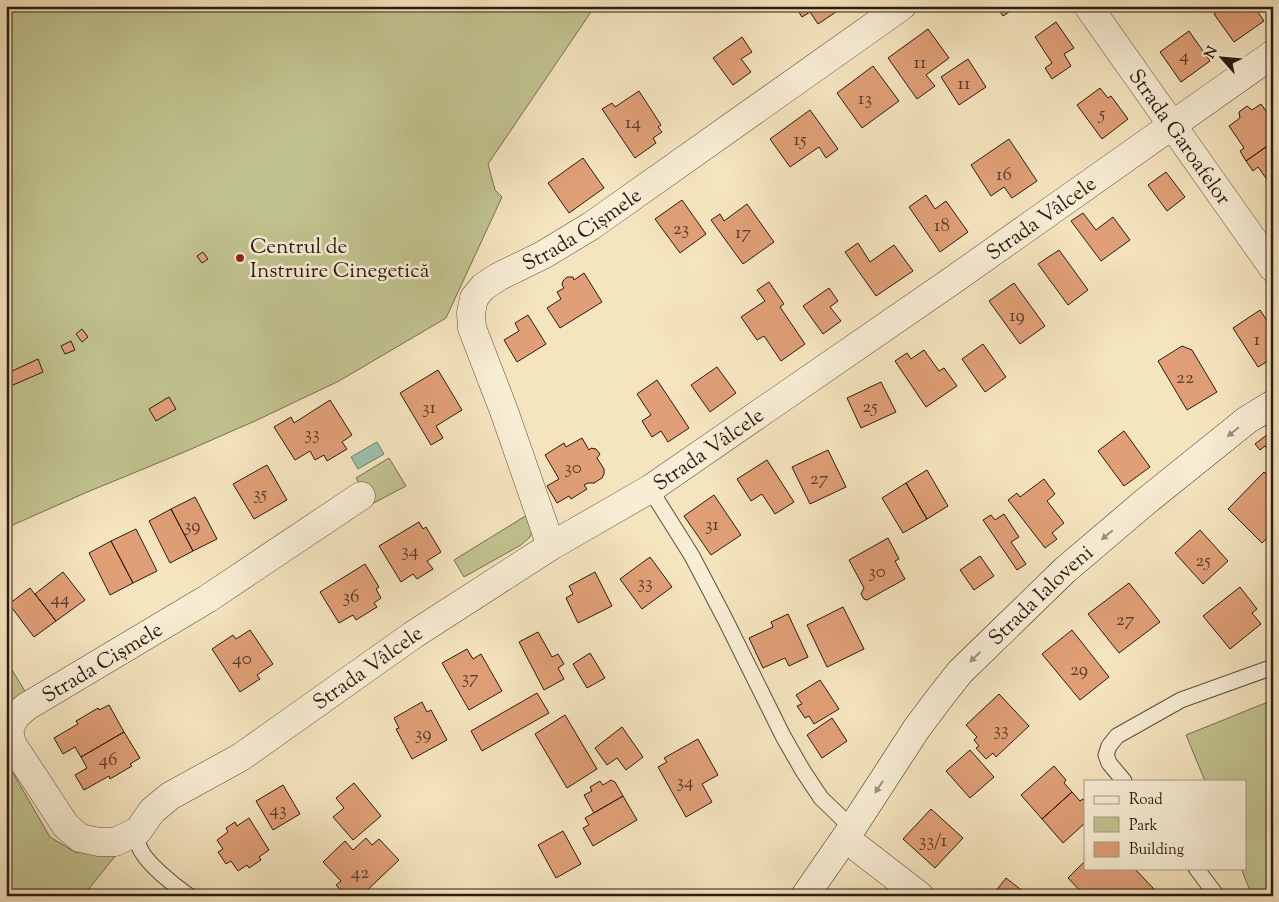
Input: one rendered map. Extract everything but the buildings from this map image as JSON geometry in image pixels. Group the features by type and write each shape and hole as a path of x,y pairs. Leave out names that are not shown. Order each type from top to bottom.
{"street":[{"name":"Strada Cișmele","path":"551,546 504,411 472,328 470,313 474,298 484,287 498,278 543,256 590,226 902,6"},
{"name":"Strada Garoafelor","path":"1088,6 1273,268"},
{"name":"Strada Vâlcele","path":"138,831 152,811 170,796 241,757 413,635 551,546 650,489 953,280 1171,124 1273,54"},
{"name":"Strada Ialoveni","path":"805,896 917,728 970,662 1065,570 1247,420 1273,404"},
{"name":"Strada Cișmele","path":"138,831 115,842 98,842 80,838 66,826 12,744 9,730 15,717 26,707 207,599 361,496"},
{"path":"848,833 920,896"}],"lane":[{"path":"650,489 692,556 783,736 803,771 848,833"},
{"path":"1123,780 1109,763 1106,756 1108,746 1117,736 1181,700 1273,667"},
{"path":"138,831 138,846 146,858 189,896"},
{"path":"1198,870 1217,896"}],"green space":[{"name":"Centrul de Instruire Cinegetică","path":"6,6 595,6 488,164 495,190 502,197 446,318 339,381 255,421 6,528"},
{"path":"389,458 406,486 372,504 356,478"},
{"path":"527,515 533,528 530,537 521,545 464,577 454,560"},
{"path":"6,660 26,693 6,707"},
{"path":"1273,700 1273,896 1252,896 1242,870 1246,870 1246,780 1205,780 1186,735"},
{"path":"6,761 50,837 75,852 116,855 83,896 6,896"}],"shaded area":[{"path":"377,442 384,454 358,469 351,457"}],"place":[{"name":"Centrul de Instruire Cinegetică","path":"240,258"}]}
